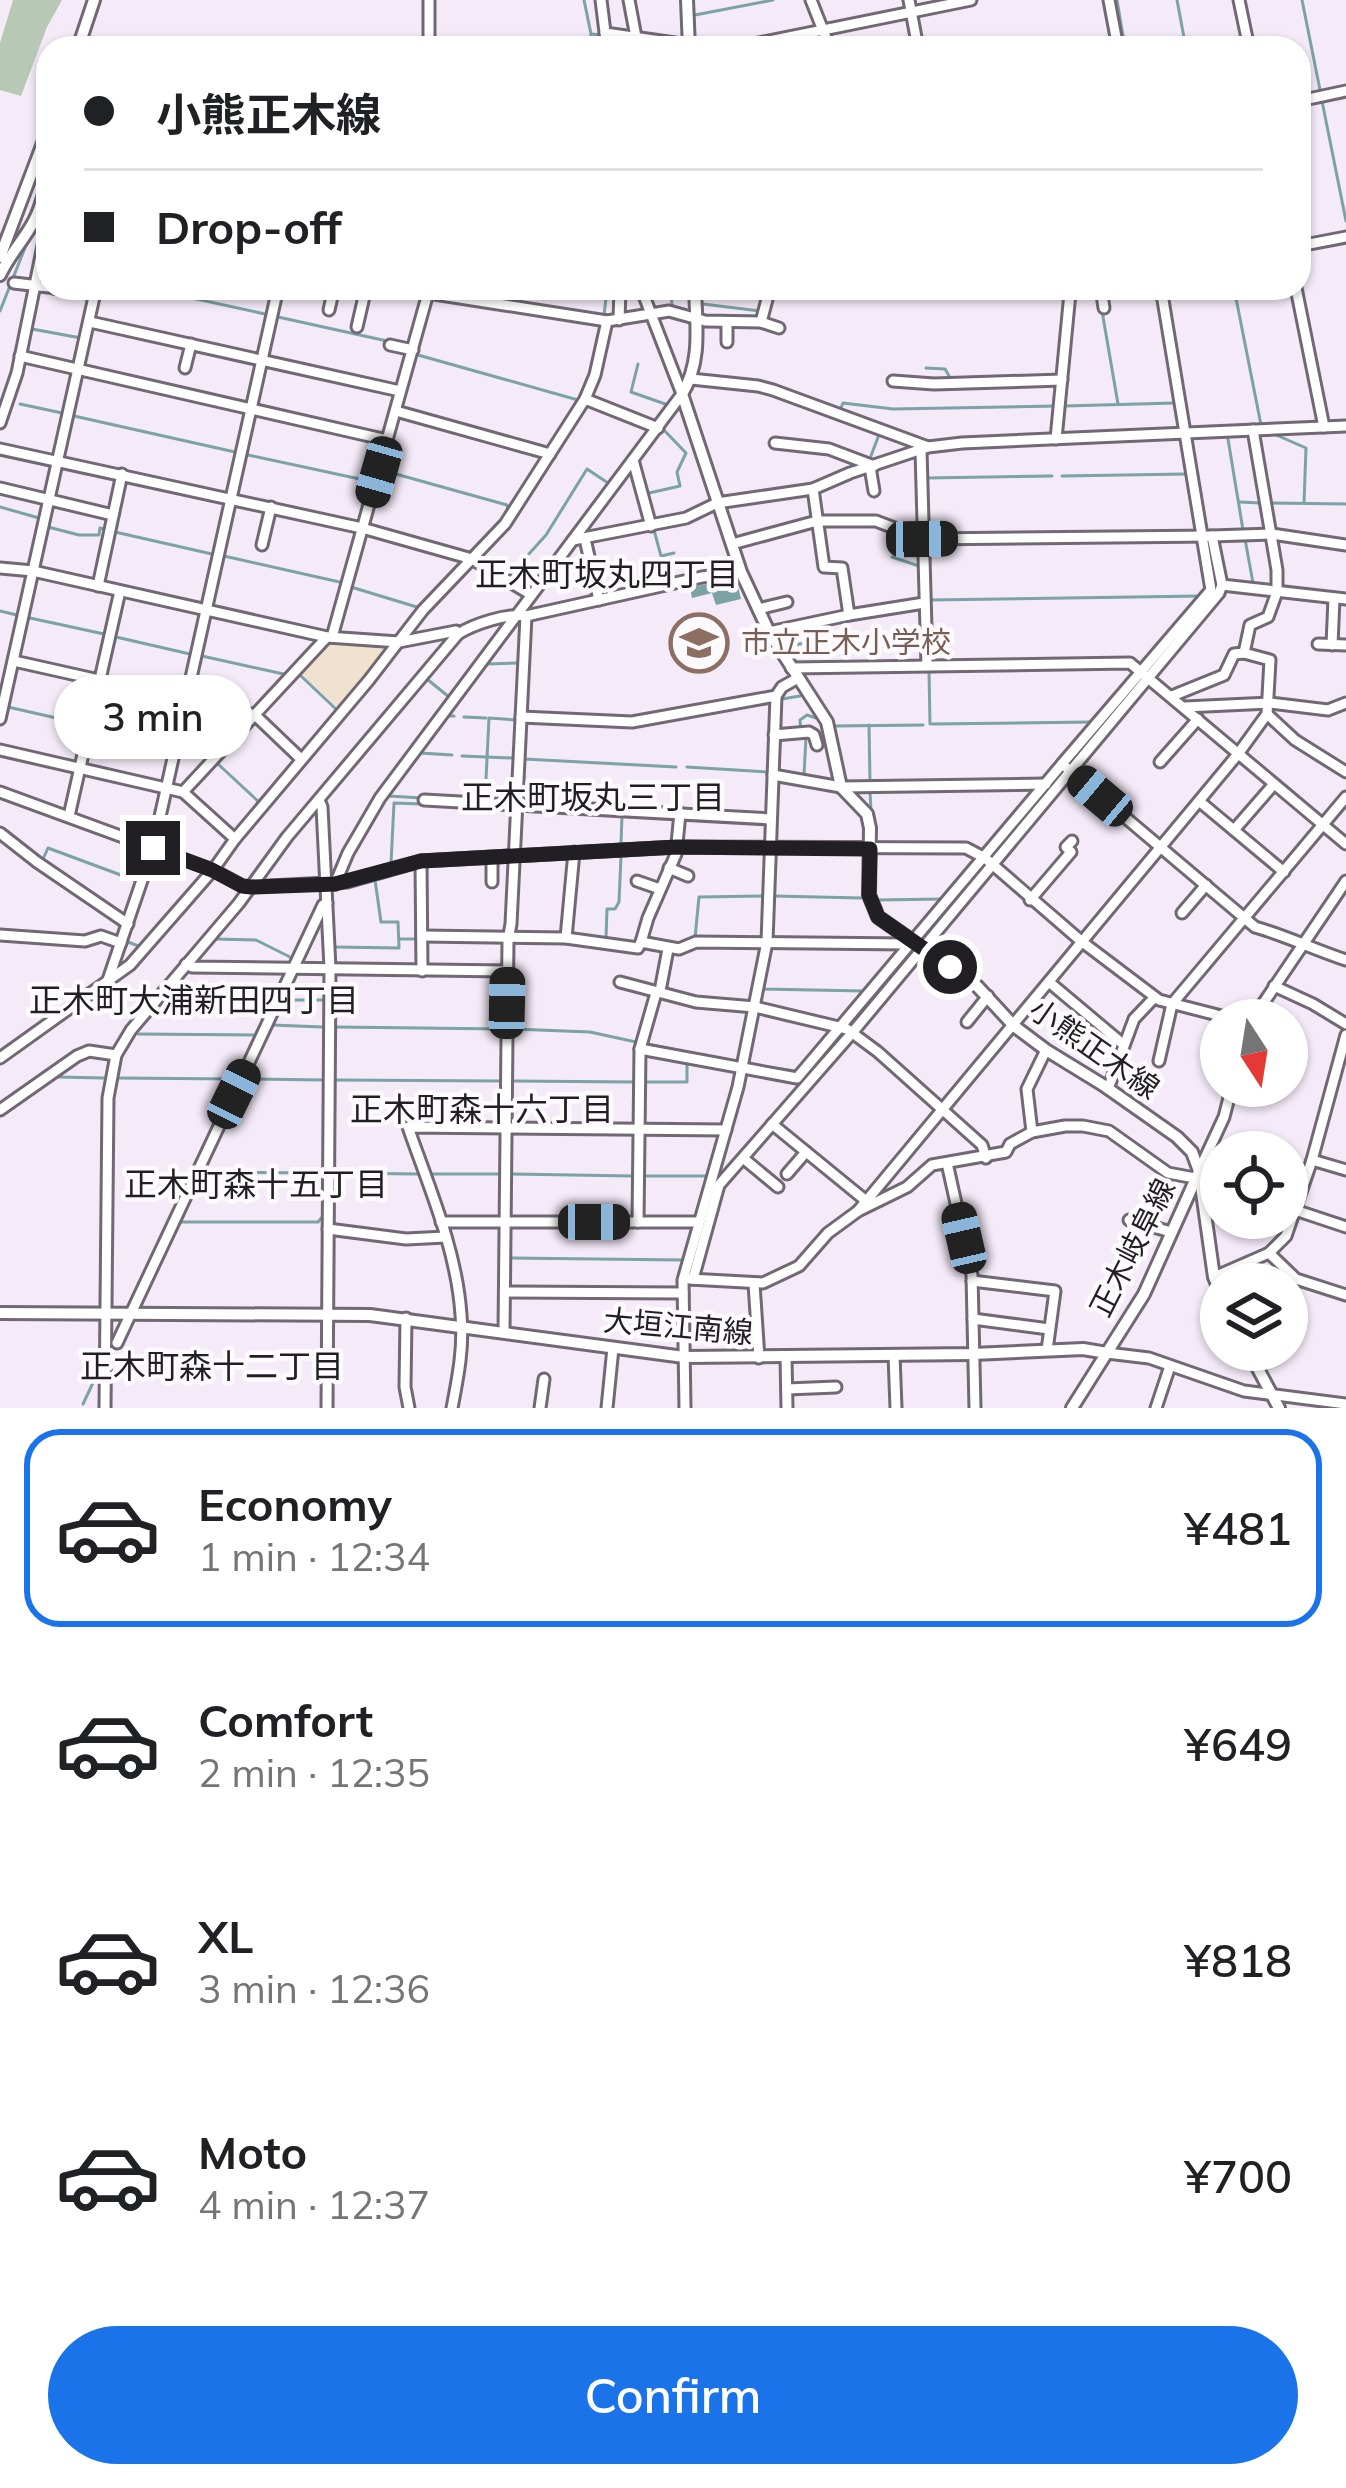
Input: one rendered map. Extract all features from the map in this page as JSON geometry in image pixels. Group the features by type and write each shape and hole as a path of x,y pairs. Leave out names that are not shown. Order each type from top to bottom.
{"main road":[{"path":"82,36 94,0"},
{"path":"687,0 689,36"},
{"path":"0,257 36,162"},
{"path":"0,274 8,256 36,226"},
{"path":"682,394 691,379 697,350 695,300"},
{"name":"小熊正木線","path":"682,394 741,572 769,632 827,722 841,787 866,814 872,908 988,996 1014,1026 1177,1137 1192,1152 1197,1175"},
{"path":"1197,1175 1212,1263"},
{"name":"正木岐阜線","path":"1072,1408 1144,1294 1197,1175"},
{"name":"大垣江南線","path":"0,1313 406,1318 684,1357 1106,1352"},
{"path":"1258,1371 1273,1404"}],"street":[{"path":"429,0 429,36"},
{"path":"602,0 605,36"},
{"path":"629,0 636,36"},
{"path":"811,0 825,36"},
{"path":"909,0 916,36"},
{"path":"793,36 971,0"},
{"path":"1109,0 1116,36"},
{"path":"1239,0 1246,36"},
{"path":"605,33 628,36"},
{"path":"1311,99 1346,92"},
{"path":"1311,244 1346,237"},
{"path":"0,423 4,400 17,373 36,278"},
{"path":"14,283 35,286"},
{"path":"0,718 94,300"},
{"path":"107,980 153,848 275,300"},
{"path":"329,310 331,300"},
{"path":"357,327 363,300"},
{"path":"184,792 330,637 425,300"},
{"path":"483,300 613,321 669,311 779,328"},
{"path":"0,1058 130,964 423,610 518,508 585,399 617,300"},
{"path":"330,884 380,798 520,616 530,594 579,539 682,394 646,300"},
{"path":"753,341 763,300"},
{"path":"1056,440 1068,300"},
{"path":"1101,300 1104,308"},
{"path":"1145,674 1222,586 1185,434 1162,300"},
{"path":"1297,300 1324,428"},
{"path":"90,322 400,391"},
{"path":"727,322 727,342"},
{"path":"185,368 191,344"},
{"path":"390,345 413,350"},
{"path":"20,356 387,440"},
{"path":"0,368 17,373"},
{"path":"691,379 773,390 925,448"},
{"path":"893,381 1062,380"},
{"path":"729,383 731,397"},
{"path":"585,399 658,428"},
{"path":"396,411 550,454"},
{"path":"579,539 686,518 717,503 813,489 925,448 1346,426"},
{"path":"1244,653 1250,625 1268,617 1277,592 1253,430"},
{"path":"775,443 829,449 872,466"},
{"path":"0,448 362,528 472,559 530,594"},
{"path":"925,448 922,539 927,665"},
{"path":"634,460 651,526"},
{"path":"872,466 874,491"},
{"path":"98,586 122,474"},
{"path":"0,488 113,514"},
{"path":"813,489 824,567 842,568 849,616"},
{"path":"262,545 271,507"},
{"path":"731,544 817,521 876,521 922,539 1272,534 1346,545"},
{"path":"685,1408 683,1293 719,1185 1210,590 1207,535"},
{"path":"579,539 598,600"},
{"path":"0,568 33,571 330,637 399,642 458,634"},
{"path":"105,1408 108,1098 116,1055 130,1030 458,634 520,616 741,572"},
{"path":"1222,586 1340,599 1332,645"},
{"path":"69,816 120,591"},
{"path":"758,609 787,602"},
{"path":"769,632 924,603"},
{"path":"504,1332 508,907 521,717 520,616"},
{"path":"1318,644 1346,645"},
{"path":"858,1211 1238,754 1269,708 1270,660 1234,654 1224,675 1172,696"},
{"path":"688,1279 698,1222 742,1070 767,942 776,696 794,673 927,665 1130,663 1346,844"},
{"path":"8,667 100,679 255,715 301,759"},
{"path":"521,717 632,722 776,696"},
{"path":"1184,707 1328,710 1346,703"},
{"path":"1269,708 1295,740 1346,772"},
{"path":"1160,763 1198,719"},
{"path":"775,735 809,732 817,745"},
{"path":"0,750 184,792 235,839"},
{"path":"988,861 1046,784 1066,768"},
{"path":"1066,768 1255,927 1346,959"},
{"path":"773,775 841,787 1046,784"},
{"path":"1234,830 1274,784"},
{"path":"0,792 251,887 330,884 421,861 677,847 966,848 1154,998 1200,1011"},
{"path":"1159,1061 1172,1004 1346,797"},
{"path":"319,800 330,884 328,1408"},
{"path":"424,800 771,819"},
{"path":"1199,800 1284,872"},
{"path":"422,936 566,938 638,948 677,847 680,813"},
{"path":"0,833 128,924"},
{"path":"1030,900 1071,852 1066,847 1072,841"},
{"path":"566,938 574,853"},
{"path":"492,858 492,883"},
{"path":"421,861 422,971"},
{"path":"669,868 688,876"},
{"path":"638,881 660,889"},
{"path":"1266,999 1346,881"},
{"path":"1182,913 1206,886"},
{"path":"117,1343 327,903"},
{"path":"646,926 664,928"},
{"path":"0,935 85,941 101,937 121,943"},
{"path":"641,942 679,950 696,942 917,944"},
{"path":"638,1222 640,1049 668,949"},
{"path":"186,964 508,971"},
{"path":"620,982 696,1002 755,1007 846,1030 878,1052 982,1145 986,1158"},
{"path":"1049,982 1124,1045"},
{"path":"1274,986 1346,1024"},
{"path":"967,1022 988,996"},
{"path":"1108,1089 1134,1019 1154,998"},
{"path":"640,1049 797,1078 846,1030"},
{"path":"1308,1172 1346,1035"},
{"path":"1032,1132 1027,1090 1046,1050"},
{"path":"0,1110 76,1056 89,1051 116,1055"},
{"path":"1332,1085 1346,1089"},
{"path":"688,1279 763,1283 800,1266 828,1233 858,1211 907,1187 932,1166 1006,1152 1010,1144 1032,1132 1065,1126 1108,1131 1168,1173 1197,1175 1227,1107"},
{"path":"772,1124 866,1200"},
{"path":"452,1408 462,1358 462,1317 446,1237 408,1126 726,1130"},
{"path":"787,1174 806,1152"},
{"path":"743,1158 778,1187"},
{"path":"1312,1160 1346,1170"},
{"path":"947,1162 972,1281 975,1408"},
{"path":"1308,1214 1346,1227"},
{"path":"1129,1220 1171,1232"},
{"path":"441,1222 698,1222"},
{"path":"328,1229 406,1240 446,1237"},
{"path":"1246,1263 1269,1253 1283,1239"},
{"path":"1269,1253 1296,1279 1346,1294"},
{"path":"972,1281 1055,1291 1048,1350"},
{"path":"754,1284 759,1358"},
{"path":"505,1292 683,1293"},
{"path":"406,1318 409,1408"},
{"path":"973,1319 1049,1329"},
{"path":"608,1408 613,1348"},
{"name":"大垣江南線","path":"1106,1352 1149,1358 1273,1404 1346,1404"},
{"path":"894,1355 896,1408"},
{"path":"786,1357 787,1408"},
{"path":"1156,1408 1170,1366"},
{"path":"540,1408 544,1378"},
{"path":"787,1389 836,1388"}],"shaded area":[{"path":"13,0 62,0 44,36 36,36 36,56 21,96 0,90 0,43"},
{"path":"736,579 741,599 716,605 712,593 692,598 690,587"},
{"path":"329,641 388,647 338,708 300,673"}],"waterway":[{"path":"584,0 591,34"},
{"path":"695,15 773,0"},
{"path":"1117,0 1123,36"},
{"path":"1177,0 1184,36"},
{"path":"1302,0 1309,36"},
{"path":"591,36 600,35"},
{"path":"1311,45 1320,90"},
{"path":"1322,101 1346,221"},
{"path":"0,311 28,240"},
{"path":"201,300 265,314"},
{"path":"604,316 606,300"},
{"path":"672,300 672,306"},
{"path":"1236,300 1261,425"},
{"path":"703,304 760,311"},
{"path":"1168,305 1189,427"},
{"path":"1102,311 1118,404"},
{"path":"278,317 387,341"},
{"path":"32,329 81,338"},
{"path":"418,355 578,400"},
{"path":"638,364 631,392 668,405"},
{"path":"926,368 945,369 952,381"},
{"path":"840,410 843,403 893,409 1057,406"},
{"path":"1064,406 1175,403"},
{"path":"20,404 62,413"},
{"path":"74,416 235,452"},
{"path":"649,493 680,486 677,472 686,453 662,428"},
{"path":"1290,433 1346,431"},
{"path":"869,461 880,432"},
{"path":"1260,435 1274,434 1306,448 1304,503"},
{"path":"1191,438 1248,435"},
{"path":"1191,438 1207,531"},
{"path":"1228,439 1243,530"},
{"path":"926,450 926,470"},
{"path":"248,455 369,481"},
{"path":"510,575 546,535 587,469 608,483"},
{"path":"385,471 508,509"},
{"path":"1062,476 1186,474"},
{"path":"926,478 1052,476"},
{"path":"1240,502 1260,503"},
{"path":"1272,503 1346,504"},
{"path":"0,507 39,518"},
{"path":"48,527 79,535 99,535 100,528 105,529"},
{"path":"654,530 661,556 674,553"},
{"path":"115,532 212,554"},
{"path":"1208,539 1215,588"},
{"path":"1245,539 1253,583"},
{"path":"224,556 344,583"},
{"path":"892,557 919,566"},
{"path":"351,587 420,608"},
{"path":"929,600 1201,596"},
{"path":"0,611 17,615"},
{"path":"30,618 104,634"},
{"path":"785,647 829,638 830,623"},
{"path":"116,637 190,654"},
{"path":"202,656 288,675"},
{"path":"487,664 518,663"},
{"path":"929,672 930,724"},
{"path":"301,676 338,711"},
{"path":"427,679 449,697"},
{"path":"782,699 800,696"},
{"path":"8,707 87,725"},
{"path":"801,732 800,720 807,715 819,719"},
{"path":"447,716 454,716"},
{"path":"464,717 486,718"},
{"path":"485,799 489,718 515,720"},
{"path":"1070,764 1108,719"},
{"path":"932,724 1091,722"},
{"path":"869,725 870,782"},
{"path":"833,726 923,725"},
{"path":"94,726 171,743"},
{"path":"804,775 806,737"},
{"path":"183,746 216,754"},
{"path":"420,753 452,755"},
{"path":"0,755 33,762"},
{"path":"462,756 512,758"},
{"path":"524,759 676,767"},
{"path":"218,764 260,803"},
{"path":"687,767 768,772"},
{"path":"991,858 1063,772"},
{"path":"870,791 871,812"},
{"path":"388,796 422,798"},
{"path":"391,863 394,803 421,804"},
{"path":"621,843 622,815"},
{"path":"211,863 227,838"},
{"path":"43,859 48,848 137,881 147,852"},
{"path":"606,938 607,909 615,909 619,902 621,856"},
{"path":"922,940 986,863"},
{"path":"183,898 204,873"},
{"path":"334,947 399,948 398,922 381,922 375,880 390,876"},
{"path":"125,915 136,883"},
{"path":"695,938 699,897 763,896"},
{"path":"774,896 861,898"},
{"path":"876,900 944,899"},
{"path":"215,939 256,940 292,958 290,963"},
{"path":"400,939 418,939"},
{"path":"128,942 141,947"},
{"path":"772,947 762,989 864,991"},
{"path":"850,1024 913,950"},
{"path":"165,999 272,1000"},
{"path":"285,1000 325,1000 325,1028"},
{"path":"272,1025 322,1027"},
{"path":"336,1027 502,1029"},
{"path":"513,1029 590,1032 636,1042"},
{"path":"138,1034 258,1035"},
{"path":"809,1072 842,1034"},
{"path":"324,1120 325,1039"},
{"path":"647,1044 716,1058"},
{"path":"725,1060 737,1062"},
{"path":"748,1060 747,1064 795,1071"},
{"path":"645,1082 687,1082 687,1062 735,1072"},
{"path":"740,1154 810,1072"},
{"path":"58,1077 104,1078"},
{"path":"116,1078 235,1079"},
{"path":"248,1079 324,1080"},
{"path":"336,1080 500,1081"},
{"path":"512,1081 634,1082"},
{"path":"181,1222 318,1222 323,1216 324,1132"},
{"path":"204,1172 322,1173"},
{"path":"335,1173 418,1174"},
{"path":"431,1174 500,1174"},
{"path":"512,1174 632,1176"},
{"path":"644,1176 708,1176 701,1200"},
{"path":"510,1258 682,1260"},
{"path":"83,1404 99,1370"}],"place":[{"name":"市立正木小学校","path":"699,643"}],"district":[{"name":"正木町坂丸四丁目","path":"607,574"},
{"name":"正木町坂丸三丁目","path":"593,797"},
{"name":"正木町大浦新田四丁目","path":"194,1000"},
{"name":"正木町森十六丁目","path":"482,1109"},
{"name":"正木町森十五丁目","path":"256,1184"},
{"name":"正木町森十二丁目","path":"212,1366"}],"route":[{"path":"153,848 251,887 335,884 421,861 677,847 870,849 869,895 878,917 950,967"}]}
